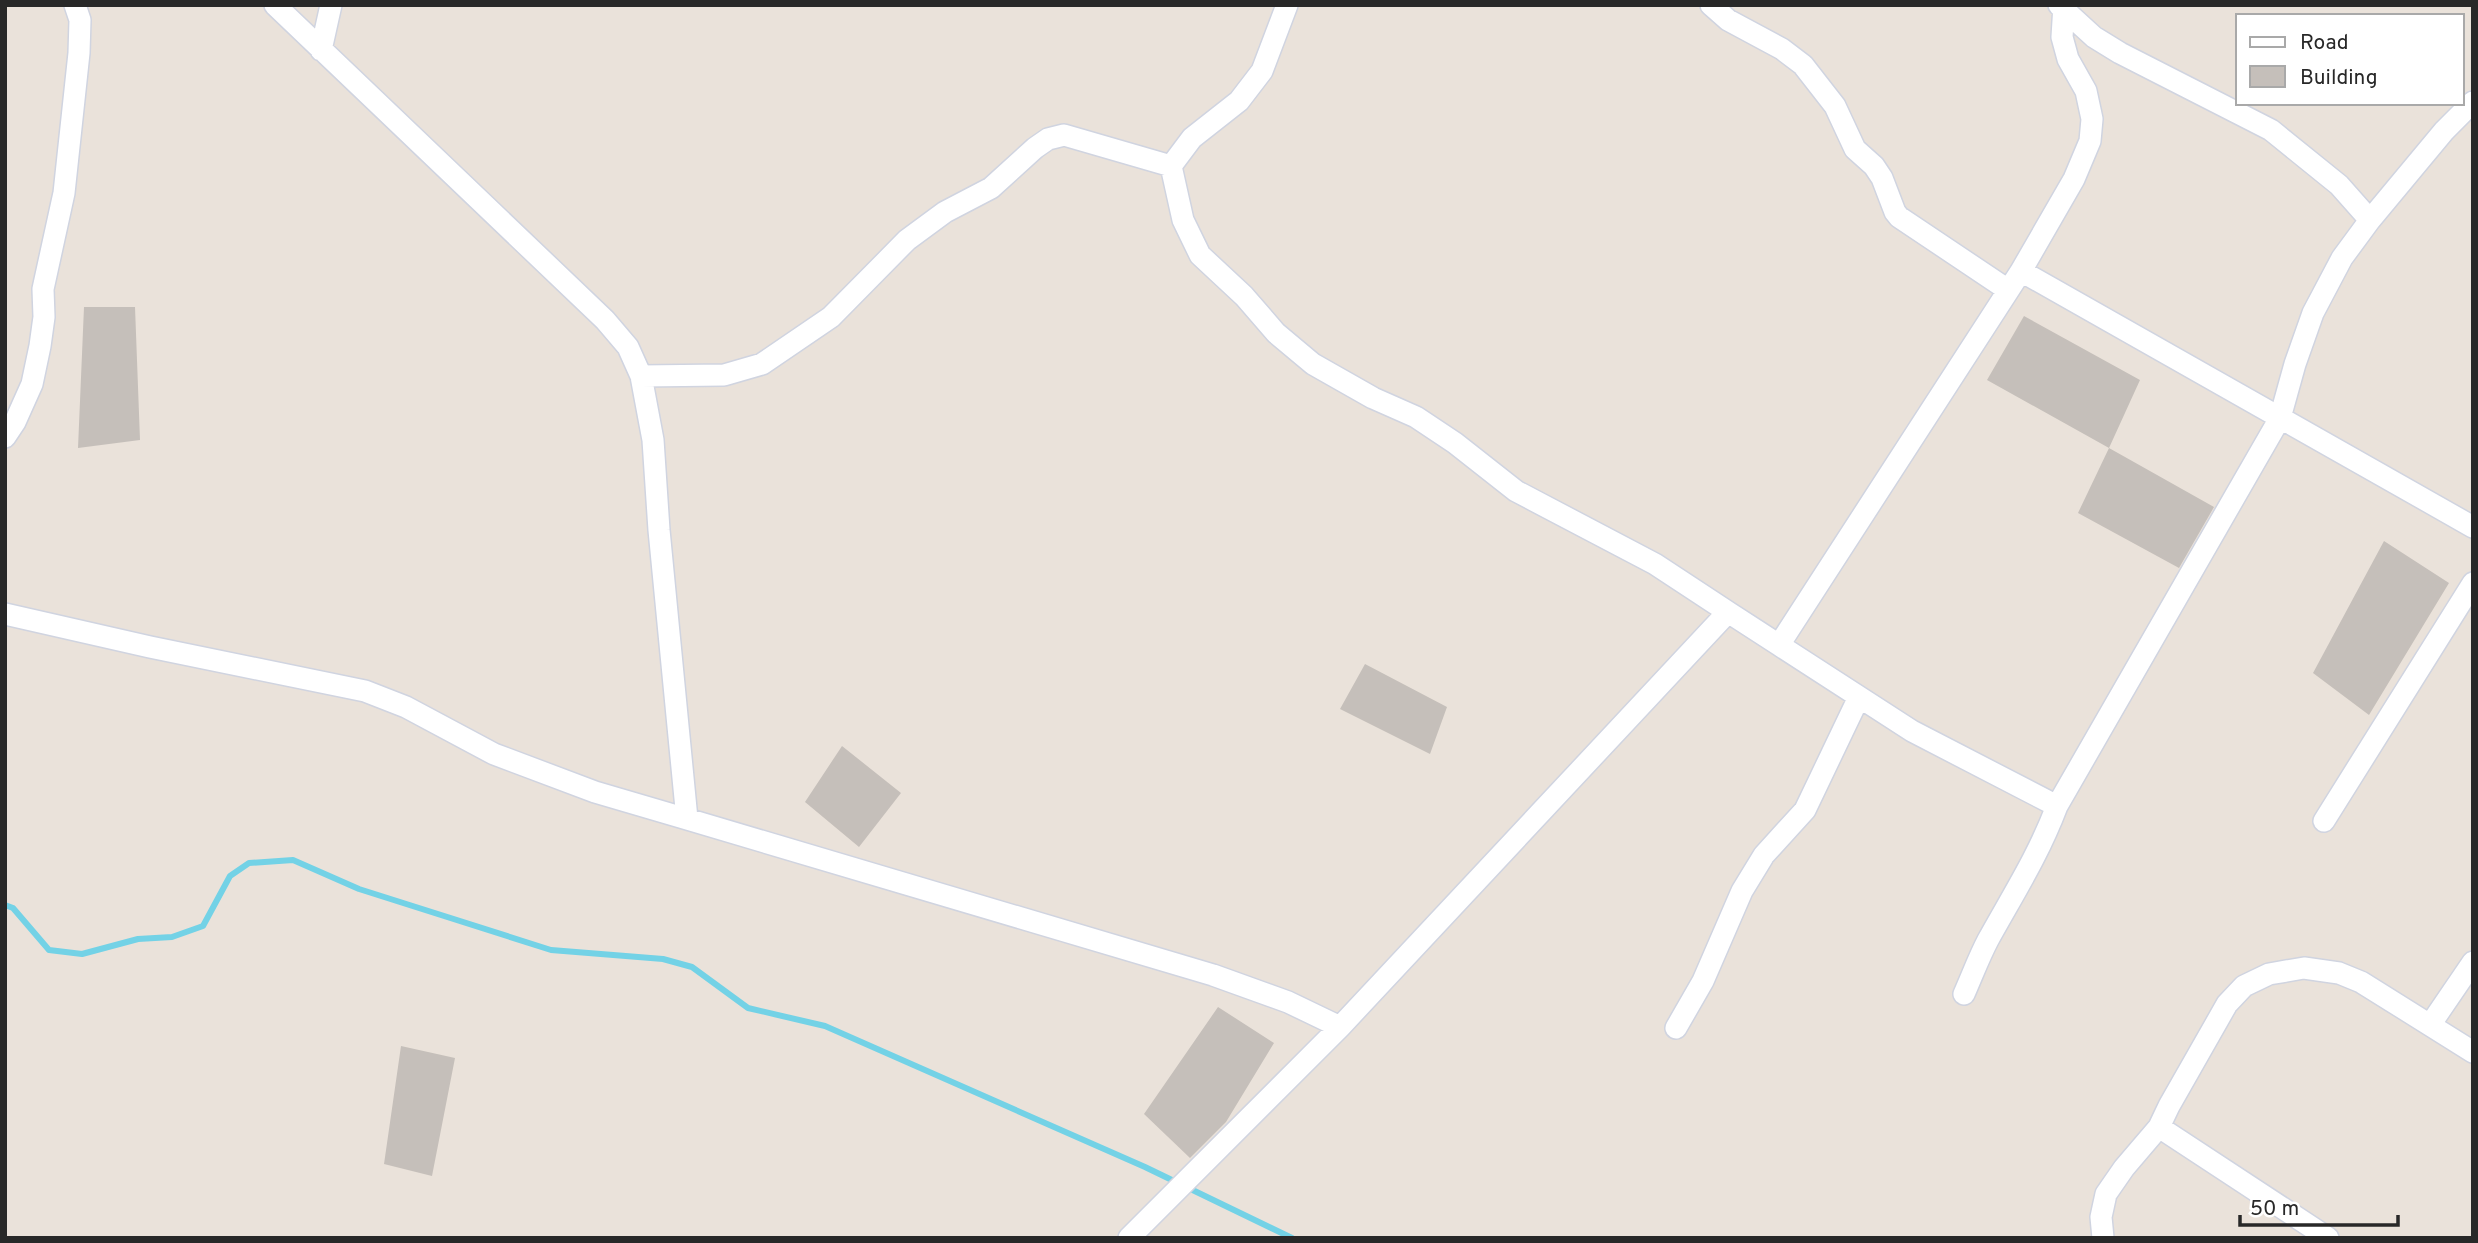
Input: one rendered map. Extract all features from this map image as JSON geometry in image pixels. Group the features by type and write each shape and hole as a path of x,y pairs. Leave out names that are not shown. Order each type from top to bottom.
{"street":[{"path":"5,437 15,422 32,384 40,346 44,317 43,289 64,193 78,65 80,20 75,5"},
{"path":"275,5 605,320 628,347 641,376 653,440 687,819"},
{"path":"321,50 331,5"},
{"path":"1287,5 1262,71 1239,100 1192,138 1171,166 1183,220 1200,255 1244,296 1276,333 1313,364 1373,398 1416,417 1455,443 1516,491 1655,564 1912,731 2057,806"},
{"path":"1711,5 1728,20 1782,49 1803,65 1835,106 1855,149 1874,166 1882,178 1899,217 2008,290"},
{"path":"1779,645 2021,271 2074,179 2090,141 2092,119 2086,92 2068,59 2062,37 2062,6"},
{"path":"2062,6 2094,37 2272,130 2339,185 2370,220"},
{"path":"1964,994 1987,941 2025,878 2057,806 2280,418 2313,313 2342,258 2444,131 2473,102"},
{"path":"641,376 724,375 762,364 831,317 907,240 945,212 991,188 1048,139 1064,135 1171,166"},
{"path":"2021,271 2473,527"},
{"path":"2324,821 2473,583"},
{"path":"1129,1238 1340,1027 1728,612"},
{"path":"5,614 150,648 365,691 406,707 494,754 595,792 1213,975 1288,1002 1340,1027"},
{"path":"1676,1028 1703,981 1742,891 1764,855 1805,810 1859,697"},
{"path":"2430,1025 2473,962"},
{"path":"2103,1238 2101,1217 2106,1194 2124,1168 2160,1127 2169,1106 2227,1004 2244,986 2269,974 2304,968 2339,973 2361,982 2473,1052"},
{"path":"2160,1127 2328,1238"}],"building":[{"path":"84,307 135,307 140,440 78,448"},
{"path":"2024,316 2140,380 2109,448 1987,380"},
{"path":"2109,448 2214,507 2179,568 2078,513"},
{"path":"2384,541 2449,583 2369,715 2313,673"},
{"path":"1365,664 1447,707 1430,754 1340,709"},
{"path":"842,746 901,793 859,847 805,802"},
{"path":"1218,1007 1274,1043 1226,1122 1190,1158 1144,1114"},
{"path":"401,1046 455,1058 432,1176 384,1164"}],"waterway":[{"path":"5,905 13,908 49,950 82,954 138,939 172,937 203,926 230,876 249,863 293,860 359,889 551,950 663,959 692,967 748,1008 825,1026 1145,1167 1292,1238"}]}
